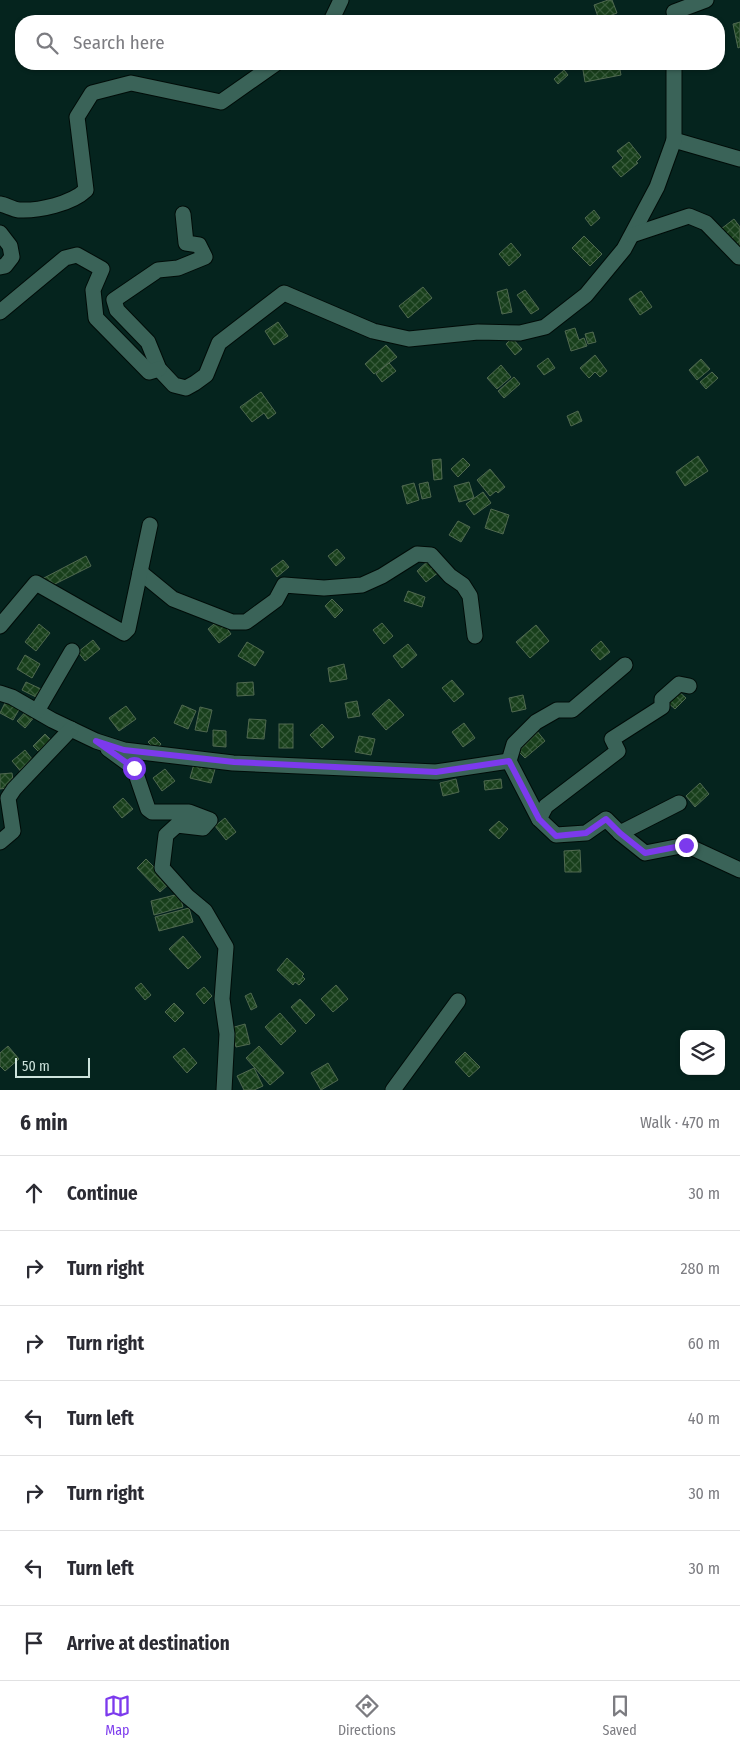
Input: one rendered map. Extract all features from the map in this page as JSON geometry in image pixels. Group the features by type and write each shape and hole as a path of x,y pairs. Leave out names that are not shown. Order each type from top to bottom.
{"street":[{"path":"333,15 341,0"},
{"path":"672,11 706,0"},
{"path":"0,204 16,210 42,209 80,196 86,190 77,117 92,93 131,83 220,102 266,70"},
{"path":"183,214 186,243 198,244 205,257 178,268 158,270 114,300 117,310 148,342 159,369 174,385 186,388 206,375 219,343 284,294 373,332 409,339 478,332 520,333 545,327 586,294 624,249 657,187 674,140 674,70"},
{"path":"674,140 740,159"},
{"path":"632,235 689,216 706,223 739,258"},
{"path":"0,234 10,246 12,257 5,266 0,267"},
{"path":"0,312 65,258 78,255 102,269 93,290 96,318 149,372 159,369"},
{"path":"0,626 36,583 124,633 128,629 150,525"},
{"path":"140,572 173,599 232,622 246,622 276,600 284,585 324,588 362,585 382,576 417,554 431,555 450,576 463,585 470,596 475,636"},
{"path":"37,711 72,652"},
{"path":"625,665 572,710 557,710 536,722 514,744 509,761 539,819 556,836 586,833 606,819 645,853 686,845 740,870"},
{"path":"539,819 546,806 618,751 612,739 662,708 662,700 679,684 689,686"},
{"path":"0,693 12,697 96,741 124,750 243,763 436,772 509,761"},
{"path":"0,842 13,832 8,798 14,789 71,729"},
{"path":"96,741 134,768 148,809 152,812 189,812 210,820 203,828 177,825 166,835 162,868 186,896 205,911 226,947 222,999 227,1034 224,1090"},
{"path":"620,833 679,803"},
{"path":"393,1090 458,1001"}],"building":[{"path":"612,0 617,13 597,15 594,5"},
{"path":"740,22 740,47 738,48 733,24"},
{"path":"564,70 568,75 558,84 554,79"},
{"path":"583,70 620,70 621,75 585,82"},
{"path":"629,142 641,157 636,162 638,163 621,177 612,167 623,158 617,151"},
{"path":"594,210 600,218 591,226 585,218"},
{"path":"734,219 740,227 740,248 721,229"},
{"path":"584,236 602,254 590,266 572,248"},
{"path":"511,243 521,255 509,266 499,254"},
{"path":"423,287 432,298 408,318 399,306"},
{"path":"507,289 512,312 502,314 497,292"},
{"path":"525,290 539,309 531,314 517,295"},
{"path":"641,291 652,307 640,315 629,299"},
{"path":"278,322 288,336 274,345 265,331"},
{"path":"575,328 579,340 584,338 587,346 571,351 565,331"},
{"path":"593,332 596,342 588,344 585,334"},
{"path":"512,338 522,349 515,355 506,344"},
{"path":"386,345 397,357 374,374 365,364"},
{"path":"595,355 607,371 600,377 595,372 589,378 580,368"},
{"path":"548,358 555,368 544,375 537,366"},
{"path":"701,359 710,369 697,380 689,370"},
{"path":"389,363 396,371 382,382 376,374"},
{"path":"501,365 511,377 497,389 487,378"},
{"path":"712,372 718,378 706,389 700,382"},
{"path":"514,377 520,384 504,398 498,391"},
{"path":"261,392 276,413 268,419 264,413 252,422 240,407"},
{"path":"578,411 582,421 571,426 567,416"},
{"path":"698,456 708,471 685,486 676,472"},
{"path":"463,458 470,465 458,477 451,469"},
{"path":"441,459 442,479 434,480 432,460"},
{"path":"490,469 505,487 498,493 496,491 490,496 477,480"},
{"path":"428,482 431,497 422,499 419,484"},
{"path":"469,482 474,498 459,502 454,486"},
{"path":"414,483 419,500 407,504 402,486"},
{"path":"483,492 491,503 474,515 466,504"},
{"path":"491,509 509,515 503,534 485,528"},
{"path":"458,521 470,527 461,542 449,535"},
{"path":"337,549 345,558 336,566 328,556"},
{"path":"86,556 91,566 47,588 42,579"},
{"path":"283,560 289,567 277,577 271,569"},
{"path":"429,560 439,572 426,582 417,571"},
{"path":"408,591 425,597 422,607 404,601"},
{"path":"332,599 343,610 335,618 325,606"},
{"path":"220,619 231,634 219,643 208,629"},
{"path":"382,623 393,636 384,644 373,630"},
{"path":"39,624 50,633 36,651 25,642"},
{"path":"536,625 549,641 530,658 516,642"},
{"path":"93,640 100,649 85,661 78,652"},
{"path":"601,641 610,652 600,660 591,650"},
{"path":"247,642 264,652 255,666 238,656"},
{"path":"408,644 417,655 402,668 393,656"},
{"path":"25,655 40,664 32,678 17,669"},
{"path":"344,664 347,679 330,682 328,668"},
{"path":"452,680 464,694 454,702 442,688"},
{"path":"26,682 41,689 36,697 22,690"},
{"path":"253,682 254,695 237,696 237,683"},
{"path":"678,691 686,698 675,709 667,702"},
{"path":"523,695 526,709 512,712 509,698"},
{"path":"7,699 21,706 13,720 0,713"},
{"path":"389,699 404,715 386,730 372,714"},
{"path":"357,701 360,716 348,718 345,703"},
{"path":"182,705 196,711 188,729 174,723"},
{"path":"126,706 136,719 119,731 109,718"},
{"path":"200,707 212,710 207,732 195,730"},
{"path":"29,708 36,715 25,728 17,721"},
{"path":"249,719 266,720 264,739 247,738"},
{"path":"464,723 475,738 463,747 452,732"},
{"path":"279,724 293,724 293,748 279,748"},
{"path":"322,724 334,737 322,748 310,735"},
{"path":"213,730 226,731 226,747 213,746"},
{"path":"536,730 545,741 525,758 515,748"},
{"path":"45,734 52,741 40,753 33,746"},
{"path":"359,736 375,739 371,755 355,752"},
{"path":"154,737 161,744 156,750 148,742"},
{"path":"25,750 36,764 23,774 12,761"},
{"path":"194,764 215,769 211,783 190,778"},
{"path":"165,769 175,781 162,791 153,778"},
{"path":"12,773 14,787 0,789 0,774"},
{"path":"456,779 459,792 443,796 440,783"},
{"path":"501,779 502,788 485,790 484,781"},
{"path":"700,783 709,794 695,807 686,796"},
{"path":"123,798 133,809 122,818 113,807"},
{"path":"225,818 236,832 226,840 215,826"},
{"path":"499,821 508,829 499,839 489,830"},
{"path":"580,850 581,872 565,872 564,851"},
{"path":"146,859 170,883 160,892 137,868"},
{"path":"179,894 183,907 154,915 151,901"},
{"path":"189,908 193,922 159,931 155,917"},
{"path":"183,936 201,957 188,969 169,949"},
{"path":"287,958 304,974 302,976 305,979 299,985 295,982 293,985 277,970"},
{"path":"141,983 151,995 145,1000 135,988"},
{"path":"336,985 348,999 333,1012 321,999"},
{"path":"204,987 212,996 204,1004 196,994"},
{"path":"251,993 257,1007 251,1010 245,996"},
{"path":"300,999 315,1015 306,1024 291,1007"},
{"path":"174,1003 184,1013 175,1022 165,1012"},
{"path":"280,1013 296,1031 281,1045 265,1027"},
{"path":"245,1024 250,1044 236,1047 231,1028"},
{"path":"8,1046 19,1059 5,1071 0,1066 0,1053"},
{"path":"259,1046 284,1073 270,1085 246,1058"},
{"path":"184,1048 197,1063 187,1073 173,1057"},
{"path":"465,1052 480,1067 469,1077 455,1062"},
{"path":"328,1063 338,1080 321,1090 311,1073"},
{"path":"254,1068 263,1086 254,1090 244,1090 237,1076"}],"route":[{"path":"134,768 96,741 124,750 234,762 436,772 509,761 539,819 556,836 586,833 606,819 645,853 686,845"}]}
